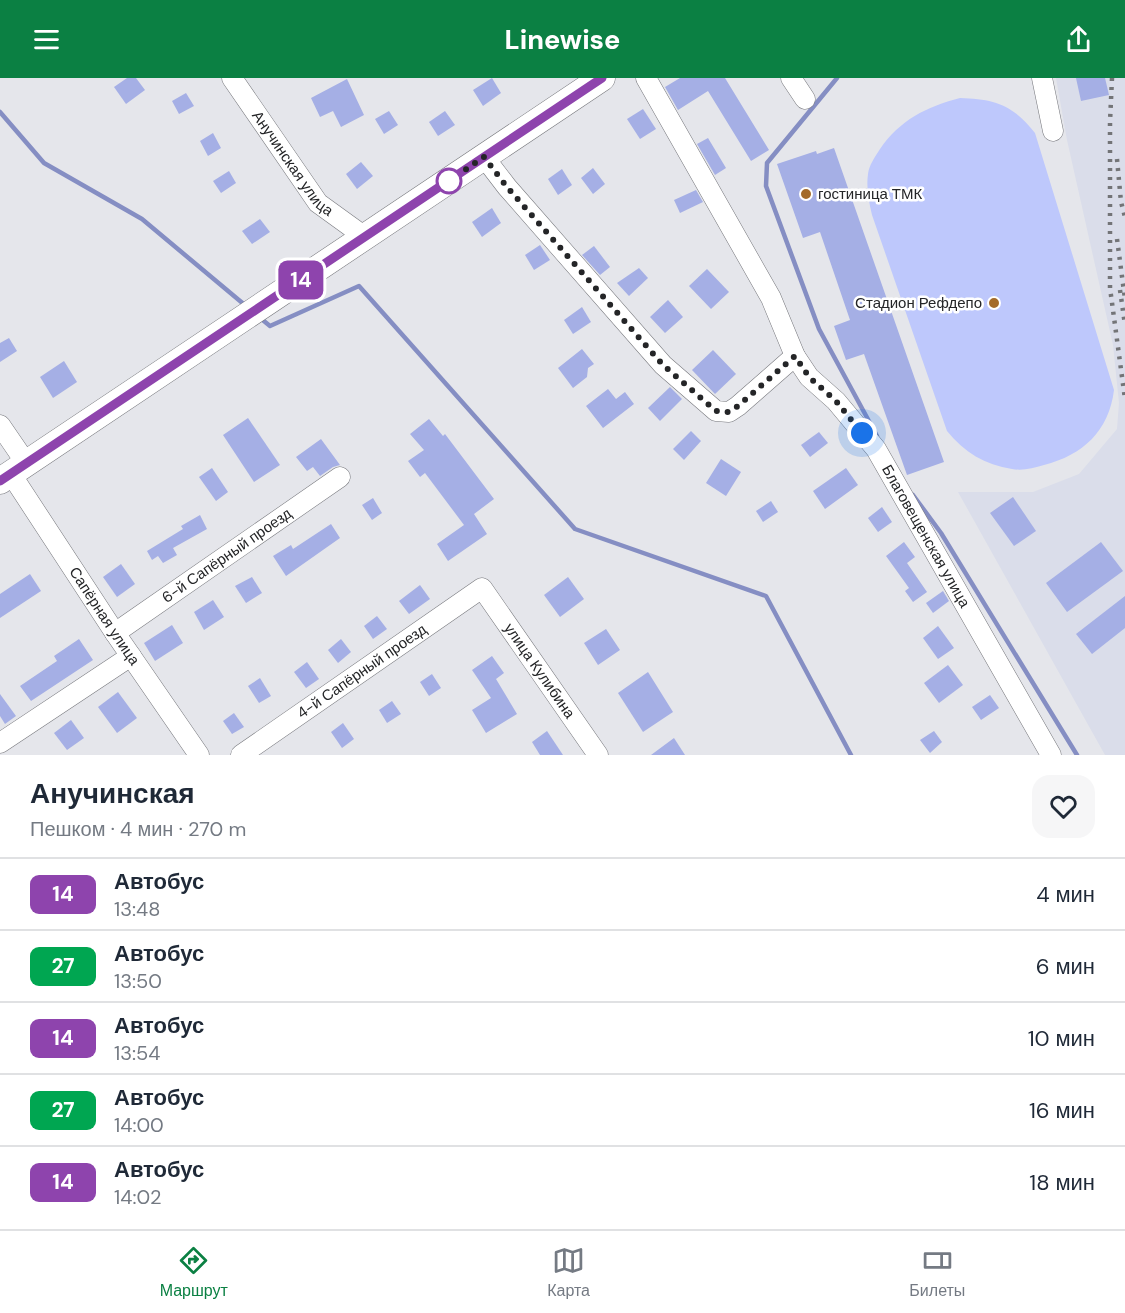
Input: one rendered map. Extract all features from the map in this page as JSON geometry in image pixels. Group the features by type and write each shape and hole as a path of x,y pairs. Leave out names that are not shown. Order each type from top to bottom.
{"main road":[{"path":"12,473 602,78"}],"street":[{"name":"Анучинская улица","path":"232,78 318,203 365,237"},
{"name":"Благовещенская улица","path":"646,78 771,298 795,356 809,377 836,401 876,449 1051,755"},
{"path":"791,78 805,99"},
{"path":"1042,78 1053,131"},
{"path":"484,157 507,187 663,365 716,411 729,412 738,406 795,356"},
{"name":"Сапёрная улица","path":"0,424 12,473 131,656 199,755"},
{"name":"6-й Сапёрный проезд","path":"116,633 340,477"},
{"name":"4-й Сапёрный проезд","path":"241,755 482,588"},
{"name":"улица Кулибина","path":"482,588 597,755"},
{"path":"0,743 131,656"}],"shaded area":[{"path":"1056,78 1125,78 1125,755 1105,755 958,492 1033,492 1079,474 1117,429 1119,403 1113,345 1067,140"},
{"name":"Стадион Рефдепо","path":"960,98 983,100 1002,105 1019,116 1035,133 1114,390 1106,418 1092,439 1071,455 1028,469 1012,469 984,461 968,451 947,431 872,215 869,200 867,184 870,167 876,155 896,130 925,110"}],"building":[{"path":"127,78 136,78 145,90 126,104 114,87"},
{"path":"492,78 501,93 483,106 473,90"},
{"path":"680,78 725,78 769,150 751,161 708,91 678,110 665,87"},
{"path":"1076,78 1105,78 1109,95 1081,101"},
{"path":"347,79 364,115 341,127 333,111 320,117 311,98"},
{"path":"186,93 194,106 179,114 172,101"},
{"path":"643,109 656,129 640,139 627,119"},
{"path":"389,111 398,125 384,134 375,119"},
{"path":"445,111 455,125 438,136 429,122"},
{"path":"213,133 221,148 208,156 200,141"},
{"path":"708,138 726,168 715,175 697,144"},
{"path":"834,148 944,462 907,475 864,354 846,360 834,326 850,320 820,232 803,238 777,164 816,151 817,154"},
{"path":"361,162 373,176 357,189 346,174"},
{"path":"593,168 605,184 593,194 581,178"},
{"path":"562,169 572,185 558,195 548,179"},
{"path":"229,171 236,183 221,193 213,181"},
{"path":"696,190 703,202 680,213 674,200"},
{"path":"492,208 501,223 482,237 472,222"},
{"path":"260,219 270,232 252,244 242,231"},
{"path":"540,245 550,260 534,270 525,255"},
{"path":"594,246 610,267 600,275 582,255"},
{"path":"639,268 648,278 629,296 617,283"},
{"path":"707,269 729,292 711,309 689,286"},
{"path":"668,300 683,317 665,333 650,317"},
{"path":"582,307 591,322 573,334 564,320"},
{"path":"9,338 17,351 0,362 0,343"},
{"path":"582,349 594,364 588,368 587,377 573,388 558,368"},
{"path":"713,350 736,374 715,394 692,370"},
{"path":"64,361 77,382 53,398 40,377"},
{"path":"670,387 682,399 660,421 648,408"},
{"path":"608,389 616,399 625,392 634,404 603,428 586,406"},
{"path":"248,418 280,465 254,482 223,435"},
{"path":"429,419 443,436 445,434 494,499 474,514 487,534 448,561 437,544 464,525 425,473 420,477 408,461 424,450 410,434"},
{"path":"691,431 701,441 684,460 673,449"},
{"path":"819,432 828,443 810,457 801,445"},
{"path":"321,439 340,465 320,476 313,467 307,471 296,457"},
{"path":"721,459 741,472 726,496 706,483"},
{"path":"212,468 228,492 216,501 199,477"},
{"path":"846,468 858,485 825,509 813,491"},
{"path":"1013,497 1036,531 1014,546 990,513"},
{"path":"373,498 382,513 372,520 362,505"},
{"path":"771,501 778,512 763,522 756,511"},
{"path":"882,507 892,522 878,532 868,518"},
{"path":"200,515 207,529 173,548 177,555 163,563 158,556 152,560 147,551 183,529 181,526"},
{"path":"331,524 340,538 286,576 273,556 291,545 293,549"},
{"path":"904,542 915,557 907,563 927,592 913,602 905,591 909,588 886,556"},
{"path":"1101,542 1123,571 1067,612 1046,583"},
{"path":"121,564 135,584 117,597 103,577"},
{"path":"30,574 41,591 0,618 0,594"},
{"path":"252,577 262,593 246,603 235,586"},
{"path":"568,577 584,599 560,617 544,595"},
{"path":"420,585 430,599 409,614 399,601"},
{"path":"943,591 949,601 933,613 926,603"},
{"path":"1125,596 1125,628 1092,654 1076,634"},
{"path":"213,600 224,617 204,630 194,612"},
{"path":"377,616 387,629 373,639 364,626"},
{"path":"172,625 183,643 155,661 144,643"},
{"path":"938,626 954,648 938,659 923,638"},
{"path":"606,629 620,650 598,665 584,643"},
{"path":"79,639 93,660 31,701 20,686 57,661 54,656"},
{"path":"341,639 351,652 338,663 328,650"},
{"path":"492,656 504,673 496,679 517,714 486,733 472,710 491,698 472,670"},
{"path":"307,662 319,679 306,688 294,672"},
{"path":"948,665 963,685 939,703 924,683"},
{"path":"648,672 673,712 643,732 618,693"},
{"path":"432,674 441,688 429,696 420,682"},
{"path":"260,678 271,696 259,703 248,686"},
{"path":"118,692 137,718 117,733 98,707"},
{"path":"0,694 16,716 5,724 0,716"},
{"path":"990,695 999,708 981,720 972,707"},
{"path":"392,701 401,714 387,723 379,710"},
{"path":"234,713 244,727 232,734 223,721"},
{"path":"71,720 84,738 67,750 54,733"},
{"path":"343,723 354,739 342,748 331,732"},
{"path":"547,731 563,755 540,755 532,742"},
{"path":"934,731 942,742 930,753 920,740"},
{"path":"674,738 685,755 651,755"}],"waterway":[{"path":"837,78 767,163 766,186 819,329 877,436"},
{"path":"0,112 44,163 142,219 246,306"},
{"path":"259,317 270,326 359,286 575,529 766,596 851,755"},
{"path":"913,495 941,533 1077,755"}],"railway":[{"path":"1112,78 1110,288 1125,399"},
{"path":"1117,159 1121,202 1125,217"},
{"path":"1117,239 1125,299"},
{"path":"1120,290 1125,325"}],"bus line":[{"name":"14","path":"0,481 602,78"}],"place":[{"name":"гостиница ТМК","path":"806,194"},
{"name":"Стадион Рефдепо","path":"994,303"}],"route":[{"path":"449,181 444,184 484,157 507,187 663,365 716,411 729,412 738,406 795,356 809,377 836,401 862,433"}]}
